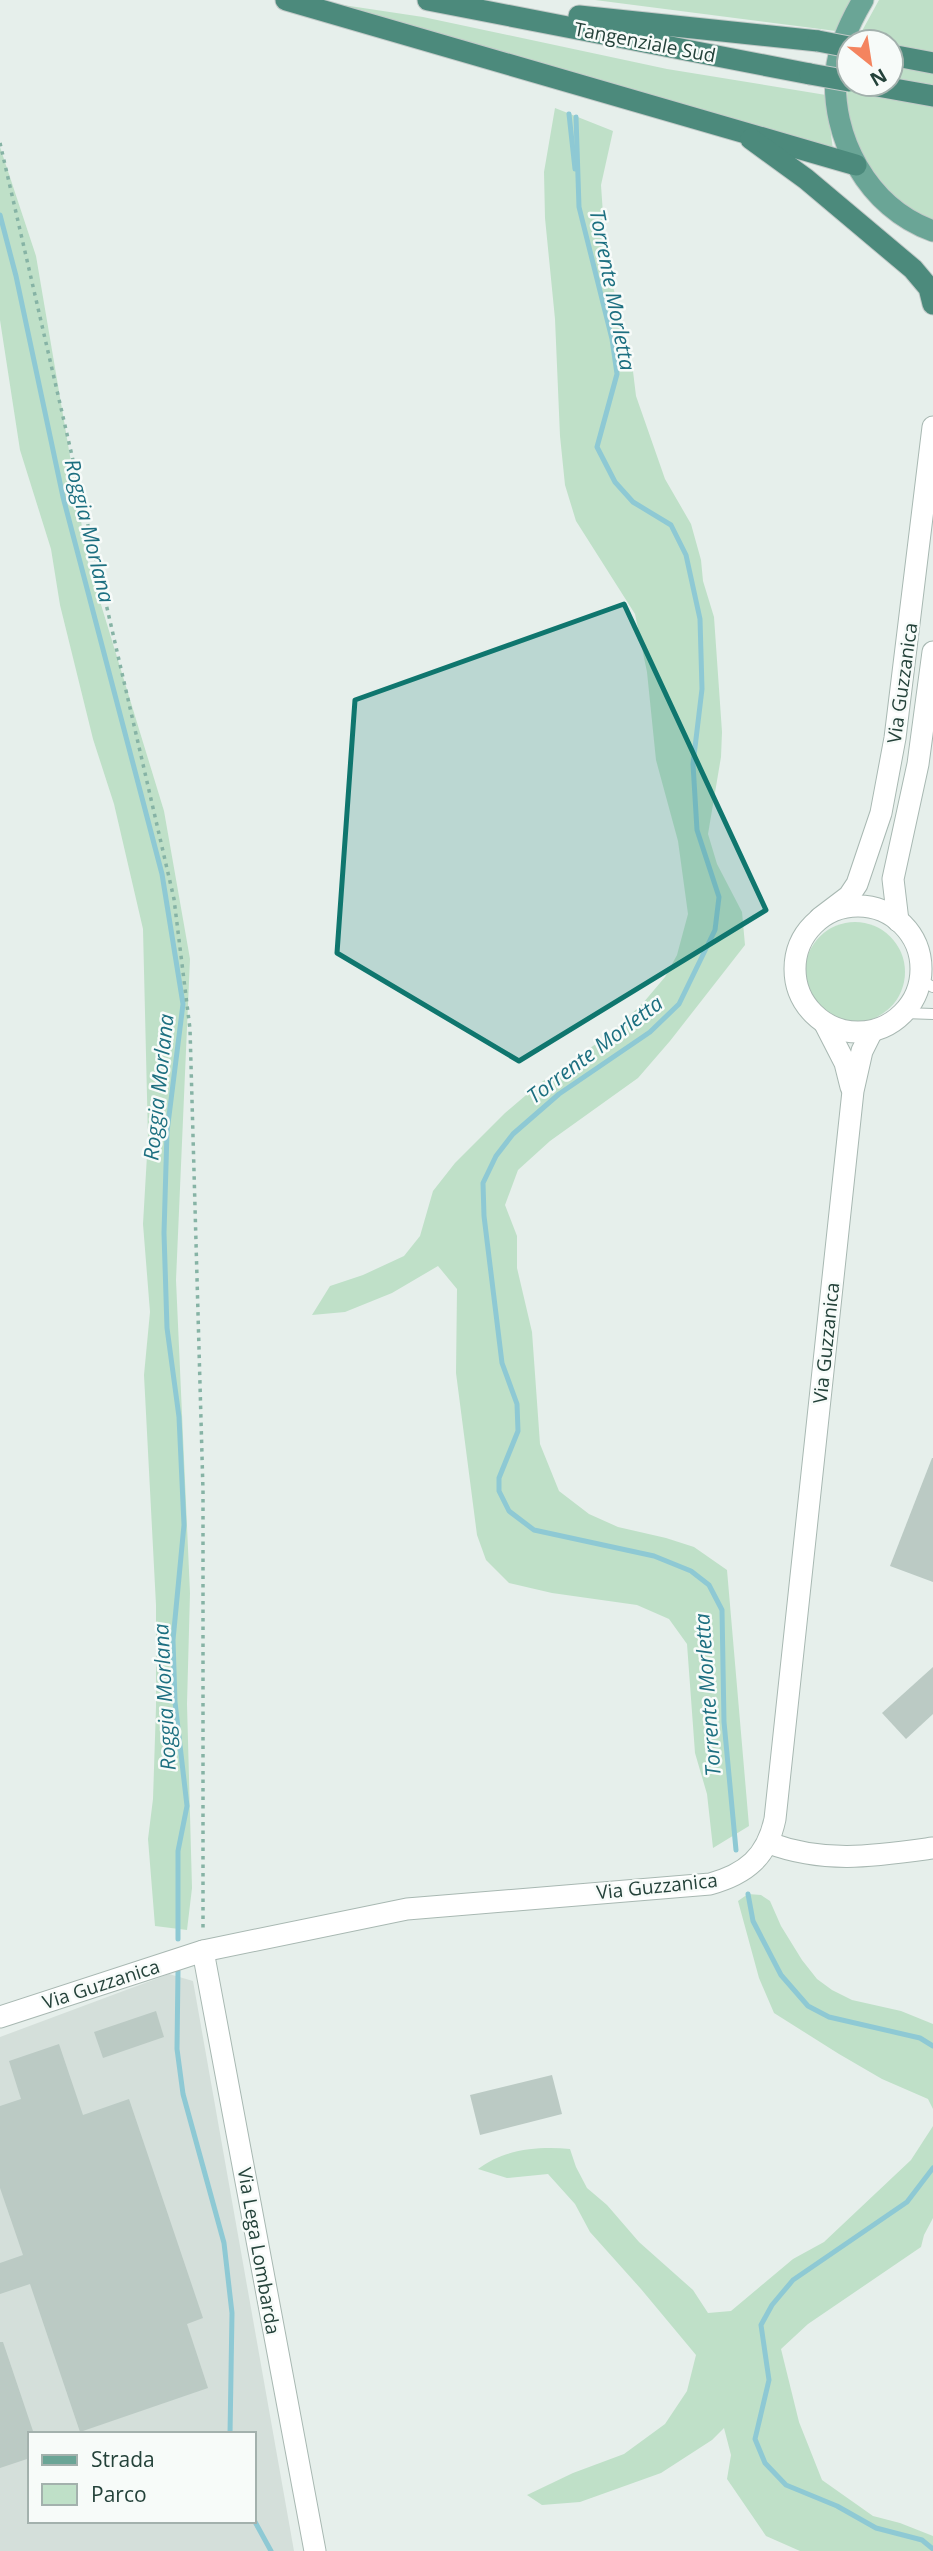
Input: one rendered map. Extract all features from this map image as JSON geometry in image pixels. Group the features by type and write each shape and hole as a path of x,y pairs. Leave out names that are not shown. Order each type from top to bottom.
{"highway":[{"path":"286,0 856,164"},
{"name":"Tangenziale Sud","path":"435,1 835,44"},
{"name":"Tangenziale Sud","path":"435,1 835,78"},
{"path":"905,58 933,63"},
{"path":"905,91 933,96"},
{"path":"735,128 806,179 913,269 929,288 933,304"}],"main road":[{"path":"863,0 850,22 836,69 835,94 845,142 856,164 875,191 900,213 932,232"}],"street":[{"name":"Via Guzzanica","path":"853,1091 845,1063 825,1024 810,1011 799,993 794,973 796,952 805,934 820,918 849,896 857,884 881,813 895,738 933,427"},
{"name":"Via Guzzanica","path":"904,1013 926,983 915,941 898,921 893,879 918,764 933,652"},
{"path":"820,918 838,909 860,906 880,910 898,921"},
{"path":"825,1024 856,1033 873,1031 904,1013"},
{"name":"Via Guzzanica","path":"0,2017 203,1951 407,1909 710,1884 750,1866 769,1843 775,1819 853,1091 858,1062 873,1031"},
{"path":"769,1843 817,1856 864,1855 933,1848"},
{"name":"Via Lega Lombarda","path":"203,1951 314,2551"}],"lane":[{"path":"928,694 933,671"},
{"path":"904,1013 933,1014"}],"path":[{"path":"0,143 174,899 190,1029 204,1490 203,1951"}],"highlighted area":[{"path":"624,604 766,910 519,1061 337,953 355,700"}],"shaded area":[{"path":"169,1974 193,1981 294,2551 0,2551 0,2037"}],"green space":[{"path":"595,0 854,0 835,31"},
{"path":"879,0 933,0 933,220 918,215 897,198 875,173 852,132 847,98 905,98 905,28 864,28"},
{"path":"323,2 423,17 667,69 826,95 833,150"},
{"path":"555,108 613,131 601,185 606,258 632,363 636,396 665,479 691,524 714,617 722,732 721,757 708,834 717,864 742,912 745,945 638,1078 550,1141 518,1170 505,1205 517,1236 517,1268 532,1332 540,1444 559,1491 589,1514 618,1527 694,1547 727,1570 749,1826 713,1848 707,1794 695,1753 687,1644 669,1619 637,1605 552,1593 509,1583 486,1560 477,1535 456,1373 457,1289 438,1266 392,1293 345,1312 312,1315 330,1286 363,1275 404,1256 420,1236 433,1191 455,1163 505,1113 539,1084 610,1034 643,1003 665,977 677,955 688,914 678,841 656,760 647,672 635,614 576,521 565,485 555,319 545,218 544,172"},
{"path":"0,147 36,256 88,562 164,811 190,959 176,1280 190,1593 187,1704 192,1888 187,1930 155,1926 148,1839 153,1799 156,1605 144,1375 150,1312 143,1224 148,1138 143,929 114,804 93,739 60,605 51,549 20,450 0,320"},
{"path":"855,922 874,926 890,937 901,953 905,972 901,991 890,1007 874,1018 855,1022 836,1018 820,1007 809,991 805,972 809,953 820,937 836,926"},
{"path":"748,1894 761,1895 770,1901 781,1926 802,1960 817,1979 832,1990 852,2000 901,2011 933,2024 933,2109 928,2099 882,2079 774,2013 759,1978 738,1901"},
{"path":"933,2126 933,2218 921,2247 808,2324 781,2349 799,2422 822,2480 873,2516 933,2536 933,2551 800,2551 766,2536 727,2479 731,2455 724,2428 712,2440 661,2473 580,2502 542,2505 527,2495 573,2473 624,2454 665,2424 687,2391 696,2355 590,2232 575,2204 548,2174 507,2178 478,2169 499,2157 522,2150 570,2149 587,2188 607,2205 639,2242 693,2290 708,2313 731,2311 793,2259 824,2242 911,2160"}],"building":[{"path":"933,1458 933,1582 890,1566"},
{"path":"933,1667 933,1714 906,1739 882,1713"},
{"path":"156,2011 164,2037 103,2058 94,2032"},
{"path":"59,2044 83,2115 129,2099 203,2318 187,2324 208,2388 80,2432 30,2284 0,2294 0,2263 23,2255 0,2188 0,2106 21,2099 9,2061"},
{"path":"552,2075 562,2114 480,2135 470,2095"},
{"path":"0,2342 3,2342 33,2432 28,2432 28,2459 0,2468"}],"waterway":[{"path":"569,114 575,169"},
{"name":"Torrente Morletta","path":"576,117 579,207 612,339 617,374 597,447 615,482 633,502 671,525 686,555 700,619 702,689 693,764 697,830 719,897 715,930 679,1004 650,1032 559,1094 513,1134 496,1156 483,1183 484,1216 502,1363 517,1404 518,1431 499,1478 499,1491 509,1511 534,1530 654,1556 691,1571 709,1585 722,1610 724,1722 736,1850"},
{"name":"Roggia Morlana","path":"0,215 16,276 63,497 162,874 183,1004 167,1132 164,1233 167,1328 179,1417 184,1525 173,1640 175,1702 187,1806 178,1851 178,1939"},
{"name":"Torrente Morletta","path":"748,1894 753,1921 781,1975 808,2006 829,2017 920,2038 933,2046"},
{"name":"Roggia Morlana","path":"178,1971 177,2049 183,2094 224,2243 232,2313 230,2432"},
{"name":"Torrente Morletta","path":"933,2168 907,2202 793,2280 772,2305 761,2325 769,2380 755,2439 765,2463 786,2485 837,2506 876,2528 922,2540 933,2549"},
{"name":"Roggia Morlana","path":"256,2523 271,2551"}]}
